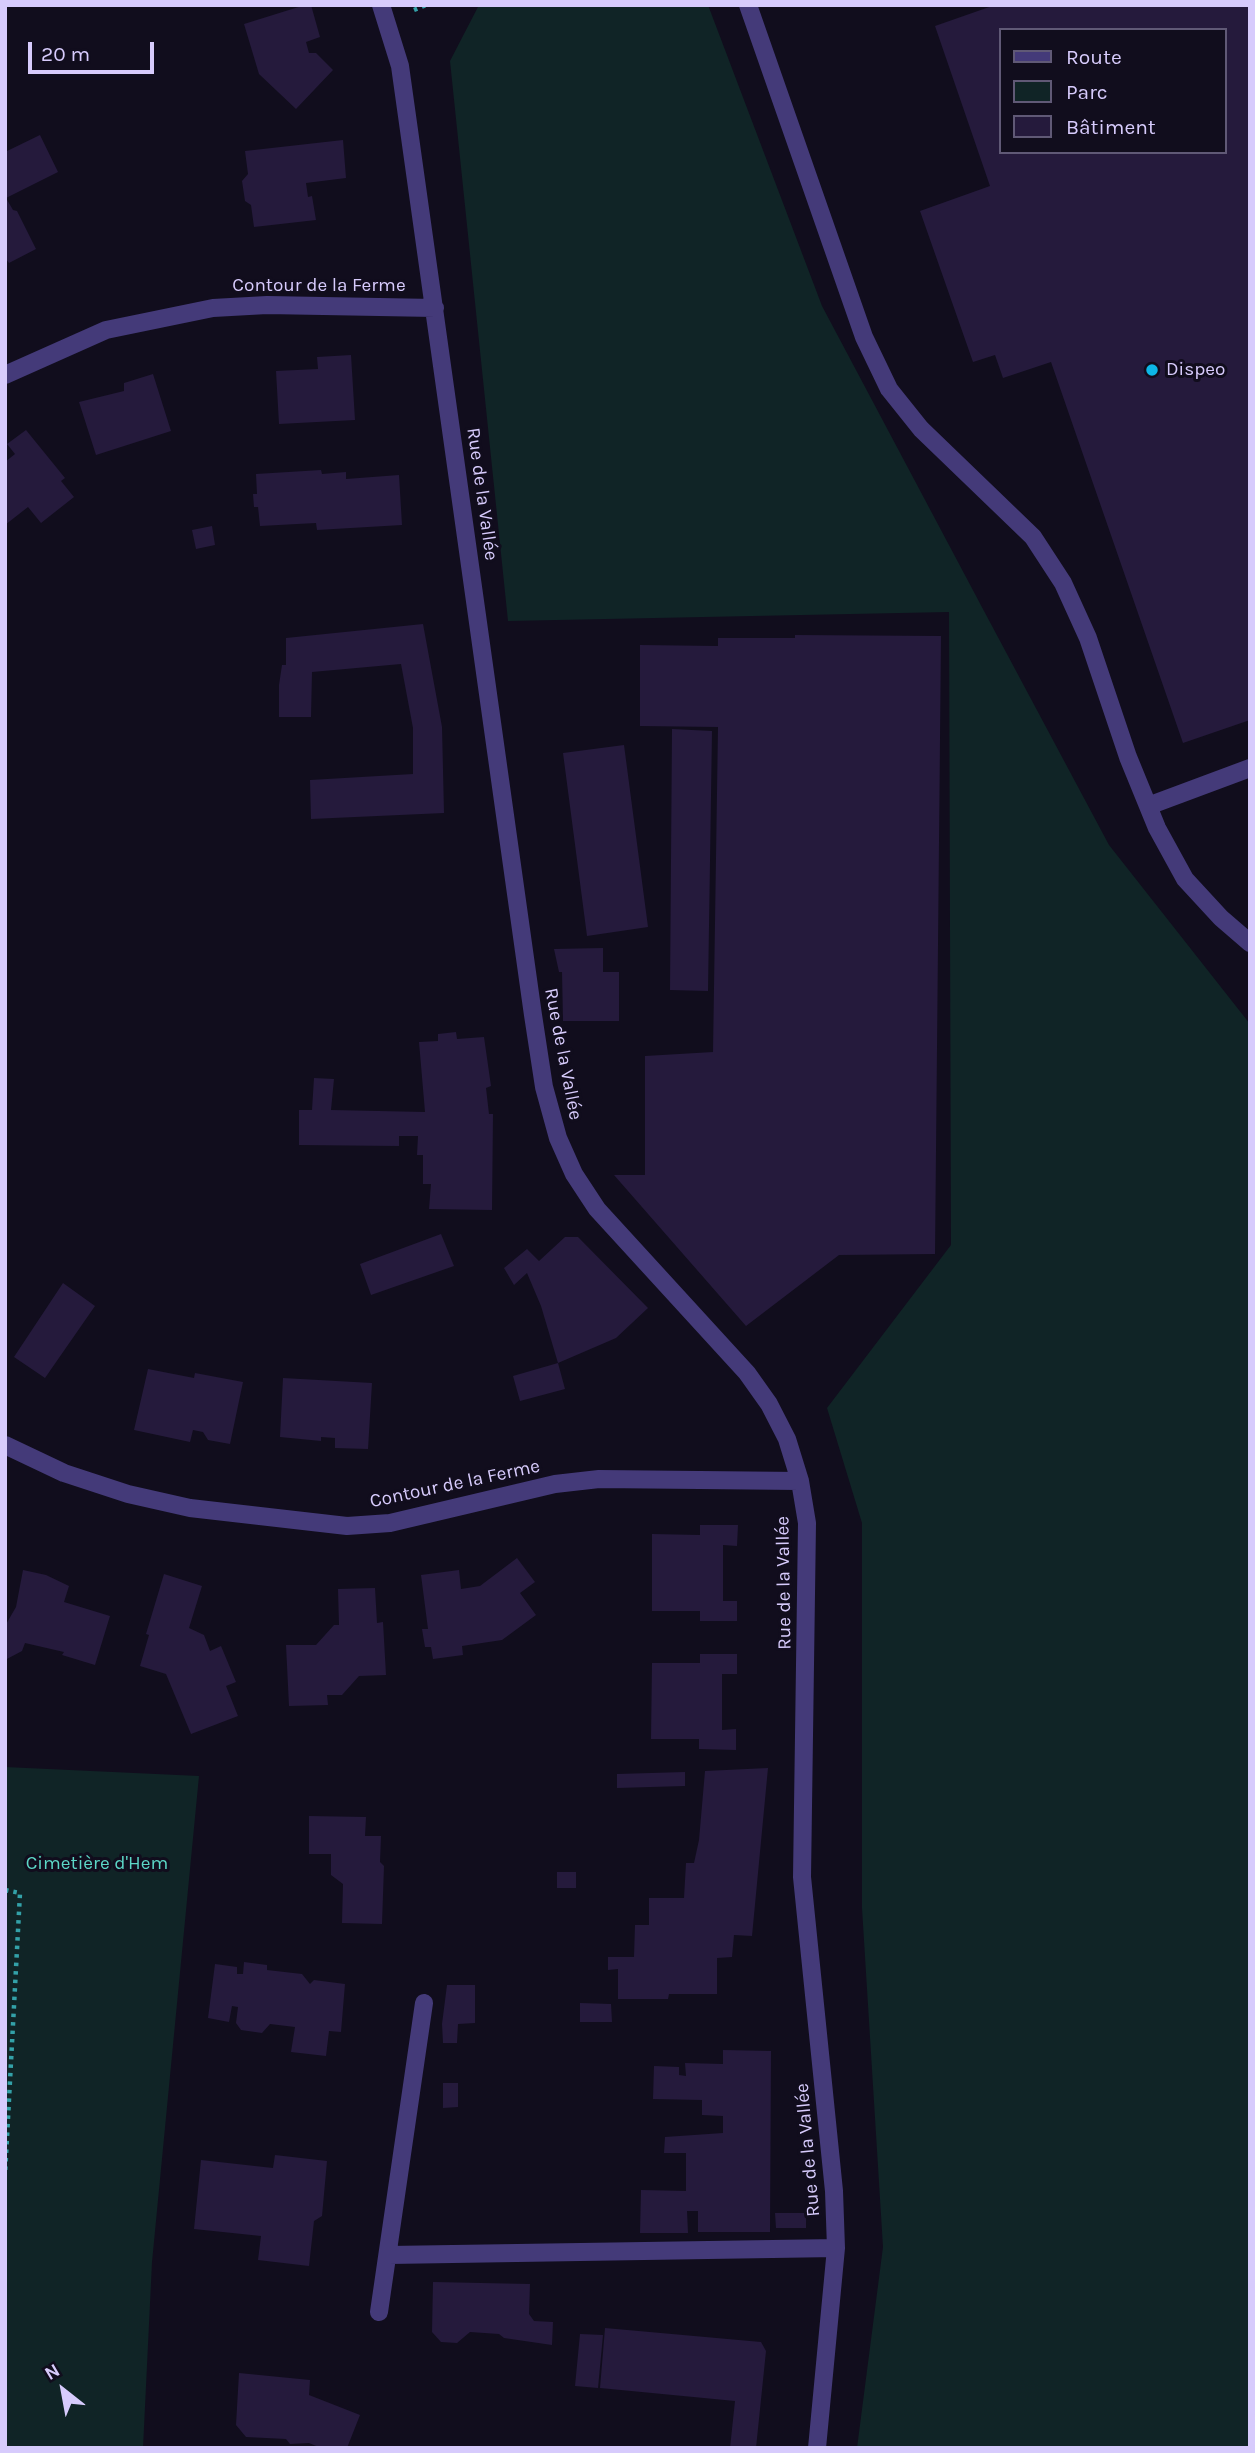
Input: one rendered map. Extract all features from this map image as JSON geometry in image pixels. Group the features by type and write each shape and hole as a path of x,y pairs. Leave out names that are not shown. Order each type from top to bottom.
{"street":[{"name":"Rue de la Vallée","path":"381,5 400,66 535,1027 544,1087 558,1138 573,1174 597,1209 747,1373 769,1404 786,1439 800,1481 807,1523 802,1877 834,2191 836,2248 817,2448"},
{"path":"748,5 864,337 889,389 921,429 1034,537 1063,583 1088,638 1148,806 1185,878 1221,918 1250,943"},
{"name":"Contour de la Ferme","path":"5,375 106,330 201,310 267,305 435,308"},
{"path":"1148,806 1250,768"},
{"name":"Contour de la Ferme","path":"5,1445 64,1473 128,1494 190,1508 347,1526 390,1523 555,1484 599,1479 800,1481"},
{"path":"379,2312 424,2003"},
{"path":"389,2255 836,2248"}],"path":[{"path":"5,1890 20,1893 5,2175"}],"green space":[{"path":"479,5 708,5 822,306 984,611 1109,845 1250,1024 1250,2448 857,2448 883,2247 862,1908 862,1523 827,1408 951,1245 949,612 508,621 450,61"},
{"name":"Cimetière d'Hem","path":"5,1767 199,1776 152,2262 143,2448 5,2448"}],"building":[{"path":"311,5 320,37 306,42 309,53 316,53 333,70 296,109 259,74 244,24"},
{"name":"Dispeo","path":"995,5 1250,5 1250,720 1183,743 1051,362 1003,378 995,355 973,362 920,211 990,186 935,26"},
{"path":"40,135 58,172 6,198 13,210 17,211 36,249 9,263 5,258 5,152"},
{"path":"343,140 346,178 306,183 308,197 312,196 316,220 254,227 251,205 245,201 242,181 248,174 245,151"},
{"path":"351,355 355,420 279,424 276,371 318,369 317,357"},
{"path":"153,374 171,431 96,455 79,402 124,391 124,383"},
{"path":"26,430 65,478 61,481 74,497 41,523 28,507 5,525 5,462 15,454 7,444"},
{"path":"321,470 322,474 346,472 346,479 399,475 402,525 317,530 316,523 260,526 258,507 254,507 253,494 257,494 256,474"},
{"path":"212,526 215,545 196,549 192,530"},
{"path":"423,624 442,727 444,813 311,819 310,780 413,774 413,728 401,664 312,672 311,717 279,717 279,685 282,665 286,665 286,638"},
{"path":"795,635 941,636 935,1254 839,1255 746,1326 614,1175 645,1175 645,1056 713,1052 718,727 640,726 640,645 718,646 718,638 795,638"},
{"path":"672,729 712,731 708,991 670,990"},
{"path":"624,745 648,927 587,936 563,753"},
{"path":"603,948 603,972 619,972 619,1021 563,1021 562,972 559,972 554,949"},
{"path":"456,1032 457,1039 484,1037 491,1086 486,1088 489,1114 493,1114 492,1210 429,1209 431,1184 423,1184 423,1155 417,1155 418,1136 399,1136 399,1146 299,1145 299,1110 312,1110 314,1078 334,1079 331,1110 425,1112 419,1042 438,1041 438,1034"},
{"path":"441,1234 454,1266 371,1295 360,1264"},
{"path":"565,1237 578,1237 648,1308 616,1338 558,1363 541,1306 527,1273 514,1285 504,1268 527,1249 539,1261"},
{"path":"63,1283 95,1306 45,1378 14,1357"},
{"path":"558,1363 565,1389 520,1401 513,1376"},
{"path":"148,1369 194,1378 195,1373 243,1382 230,1444 208,1440 203,1432 193,1430 190,1442 134,1430"},
{"path":"283,1378 372,1383 368,1449 335,1448 335,1438 321,1437 321,1441 280,1437"},
{"path":"700,1525 738,1525 737,1546 723,1545 723,1601 737,1601 737,1621 700,1621 700,1611 652,1611 652,1534 700,1535"},
{"path":"517,1558 535,1582 520,1593 536,1615 502,1640 462,1646 463,1655 433,1659 431,1647 425,1647 422,1629 428,1629 421,1575 459,1570 461,1589 480,1586"},
{"path":"23,1570 46,1575 69,1586 64,1602 110,1616 95,1665 62,1655 64,1652 25,1643 22,1651 5,1660 5,1626 16,1607"},
{"path":"164,1574 202,1586 189,1628 204,1635 210,1651 221,1646 236,1682 226,1686 238,1716 191,1734 166,1674 140,1666 149,1635 146,1634"},
{"path":"375,1588 377,1623 383,1622 386,1675 359,1676 342,1695 327,1695 328,1705 289,1706 286,1645 316,1645 334,1625 339,1625 338,1589"},
{"path":"700,1654 737,1654 737,1674 722,1674 722,1730 736,1729 736,1750 699,1749 699,1739 651,1739 652,1663 700,1663"},
{"path":"768,1768 752,1936 734,1935 732,1957 717,1958 717,1994 669,1994 668,1999 618,1999 618,1969 608,1970 608,1957 634,1957 635,1925 649,1925 649,1898 684,1898 686,1863 694,1863 699,1840 705,1771"},
{"path":"685,1772 685,1786 617,1788 617,1774"},
{"path":"309,1816 366,1817 365,1836 381,1836 380,1862 384,1866 382,1924 342,1923 343,1884 331,1875 331,1854 309,1854"},
{"path":"557,1872 576,1872 576,1888 557,1888"},
{"path":"244,1962 267,1965 267,1970 302,1974 310,1984 314,1980 345,1984 341,2032 329,2031 326,2056 291,2052 295,2027 270,2024 262,2033 241,2030 236,2023 238,2007 232,2006 229,2022 208,2018 215,1964 237,1967 237,1974 243,1974"},
{"path":"447,1985 475,1985 475,2023 458,2024 457,2043 443,2043 442,2024"},
{"path":"580,2003 611,2004 612,2022 580,2022"},
{"path":"723,2050 771,2051 770,2232 698,2232 698,2211 687,2211 688,2233 640,2233 641,2190 686,2191 686,2153 664,2153 665,2137 723,2133 723,2116 702,2115 702,2100 653,2099 654,2066 679,2067 679,2075 686,2076 685,2063 723,2064"},
{"path":"443,2083 458,2083 458,2107 443,2108"},
{"path":"275,2155 327,2161 322,2216 314,2221 309,2266 258,2260 261,2236 194,2229 201,2160 273,2168"},
{"path":"775,2213 806,2213 806,2228 776,2228"},
{"path":"433,2282 530,2284 529,2314 534,2321 553,2322 552,2345 504,2338 499,2334 470,2332 457,2343 441,2342 432,2332"},
{"path":"605,2328 761,2342 766,2351 756,2448 730,2448 735,2401 600,2388"},
{"path":"580,2334 603,2335 598,2388 575,2386"},
{"path":"239,2373 310,2380 309,2395 360,2415 347,2448 321,2448 309,2443 290,2444 286,2439 246,2437 236,2425"}],"place":[{"name":"Dispeo","path":"1152,370"}]}
